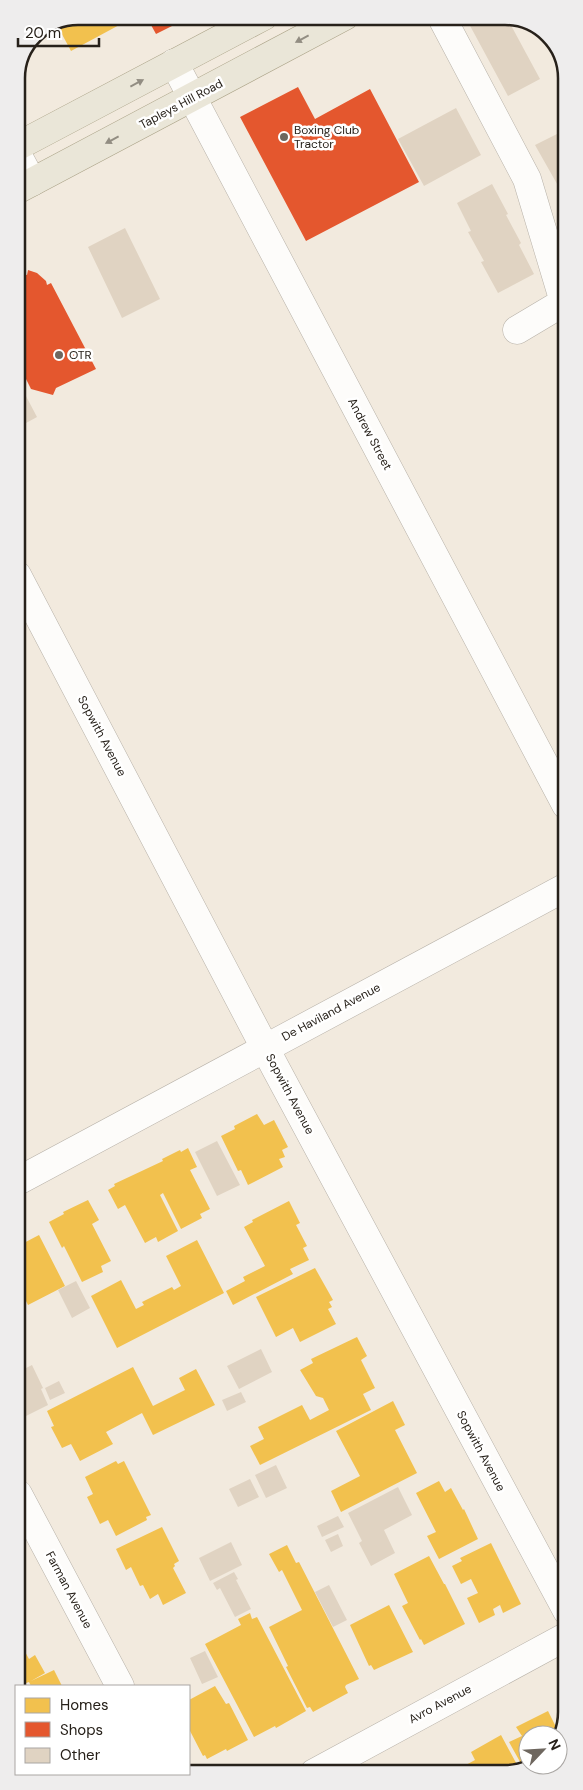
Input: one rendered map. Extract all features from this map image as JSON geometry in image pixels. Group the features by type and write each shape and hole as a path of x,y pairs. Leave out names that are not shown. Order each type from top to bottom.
{"main road":[{"path":"25,142 247,25"},
{"name":"Tapleys Hill Road","path":"25,185 193,98 326,25"}],"street":[{"path":"446,25 527,179 558,282"},
{"name":"Andrew Street","path":"174,63 558,790"},
{"path":"517,330 558,306"},
{"name":"Sopwith Avenue","path":"25,590 265,1047 558,1594"},
{"name":"De Haviland Avenue","path":"25,1177 558,891"},
{"name":"Farman Avenue","path":"25,1507 119,1685"},
{"name":"Avro Avenue","path":"329,1765 558,1641"}],"building: Homes":[{"path":"78,25 119,25 71,51 59,29"},
{"path":"257,1114 264,1125 274,1120 288,1147 282,1150 285,1157 279,1159 283,1167 248,1185 241,1170 238,1171 221,1136 235,1129 234,1126"},
{"path":"188,1148 197,1167 190,1170 210,1209 200,1214 202,1218 181,1229 163,1193 160,1195 178,1231 158,1242 156,1237 145,1243 125,1205 118,1209 108,1190 115,1186 114,1184 163,1161 162,1159 180,1150 181,1152"},
{"path":"88,1200 99,1220 92,1224 111,1261 101,1266 103,1272 82,1282 64,1246 62,1248 49,1222 64,1214 63,1212"},
{"path":"289,1201 300,1223 296,1225 307,1246 303,1248 309,1260 290,1269 293,1274 233,1305 226,1291 245,1281 243,1277 265,1266 244,1227 253,1222 252,1220"},
{"path":"39,1235 65,1286 28,1305 25,1299 25,1242"},
{"path":"197,1240 224,1293 117,1348 91,1296 121,1280 136,1309 144,1305 142,1302 172,1287 174,1290 181,1286 166,1256"},
{"path":"315,1268 333,1300 329,1302 332,1307 328,1309 336,1324 300,1342 293,1328 276,1337 256,1297"},
{"path":"357,1337 367,1356 361,1360 375,1388 363,1394 371,1410 260,1465 250,1446 264,1439 258,1427 302,1405 310,1420 329,1410 323,1398 316,1396 300,1370 313,1363 311,1359"},
{"path":"133,1367 153,1406 185,1390 179,1378 196,1369 215,1405 153,1435 142,1413 106,1432 113,1444 80,1461 71,1444 62,1448 51,1427 54,1426 47,1411"},
{"path":"393,1401 405,1425 395,1430 417,1473 341,1512 331,1491 360,1476 336,1431"},
{"path":"116,1461 118,1464 124,1461 151,1515 146,1517 147,1520 116,1536 108,1520 100,1524 87,1497 93,1494 85,1477"},
{"path":"439,1481 445,1492 451,1488 464,1509 478,1539 439,1559 427,1536 436,1532 416,1493"},
{"path":"162,1527 179,1561 174,1564 173,1568 186,1593 163,1605 158,1594 150,1599 143,1585 140,1586 131,1567 126,1570 116,1549"},
{"path":"491,1543 521,1604 503,1613 500,1605 493,1609 495,1615 479,1623 467,1598 478,1593 471,1579 461,1584 452,1566 462,1561 460,1558"},
{"path":"287,1545 296,1563 299,1562 359,1679 346,1685 348,1693 313,1712 310,1707 307,1708 286,1667 288,1666 269,1627 302,1610 282,1570 279,1572 269,1554"},
{"path":"429,1556 465,1624 424,1645 402,1606 408,1603 394,1574"},
{"path":"389,1605 413,1652 374,1670 371,1665 369,1666 350,1625"},
{"path":"250,1613 252,1619 257,1617 306,1711 276,1728 275,1726 254,1737 205,1644 241,1625 238,1619"},
{"path":"25,1652 29,1659 35,1655 45,1673 31,1681 54,1670 62,1685 30,1685 29,1682 25,1683"},
{"path":"215,1686 226,1704 229,1703 248,1740 207,1759 205,1755 203,1756 190,1731 190,1699"},
{"path":"548,1711 555,1725 520,1725"},
{"path":"501,1735 516,1764 466,1765 475,1760 471,1752"},
{"path":"518,1738 518,1758 509,1742"}],"building: Shops":[{"path":"151,25 174,25 156,34"},
{"path":"298,87 315,119 370,89 419,182 306,241 240,117"},
{"path":"28,270 37,273 46,281 47,285 51,283 96,369 56,388 53,395 31,389 25,377 25,275 27,275"}],"building: Other":[{"path":"470,25 511,25 540,79 508,96"},
{"path":"456,108 481,155 424,186 398,139"},
{"path":"558,134 558,186 535,145"},
{"path":"492,184 508,214 506,215 521,243 519,245 534,274 498,293 481,262 484,261 468,232 471,231 457,203"},
{"path":"125,228 160,299 122,318 88,247"},
{"path":"25,394 37,417 25,424"},
{"path":"217,1141 240,1185 217,1196 195,1152"},
{"path":"76,1281 90,1308 72,1318 58,1290"},
{"path":"261,1349 272,1372 239,1389 227,1366"},
{"path":"32,1365 43,1388 41,1389 48,1405 25,1416 25,1368"},
{"path":"59,1381 65,1393 50,1400 45,1388"},
{"path":"241,1392 246,1402 227,1411 222,1400"},
{"path":"276,1465 287,1488 266,1498 255,1475"},
{"path":"250,1479 259,1497 238,1507 229,1489"},
{"path":"398,1487 412,1515 384,1530 395,1553 371,1566 359,1543 362,1541 348,1513"},
{"path":"338,1516 344,1527 322,1537 317,1526"},
{"path":"338,1534 343,1546 331,1552 325,1540"},
{"path":"231,1542 242,1565 210,1581 199,1558"},
{"path":"234,1572 238,1579 236,1580 251,1609 235,1617 220,1588 217,1590 213,1583"},
{"path":"329,1585 347,1620 333,1627 315,1592"},
{"path":"205,1651 218,1677 202,1684 190,1658"}],"place":[{"name":"Boxing Club Tractor","path":"284,137"},
{"name":"OTR","path":"59,355"}]}
